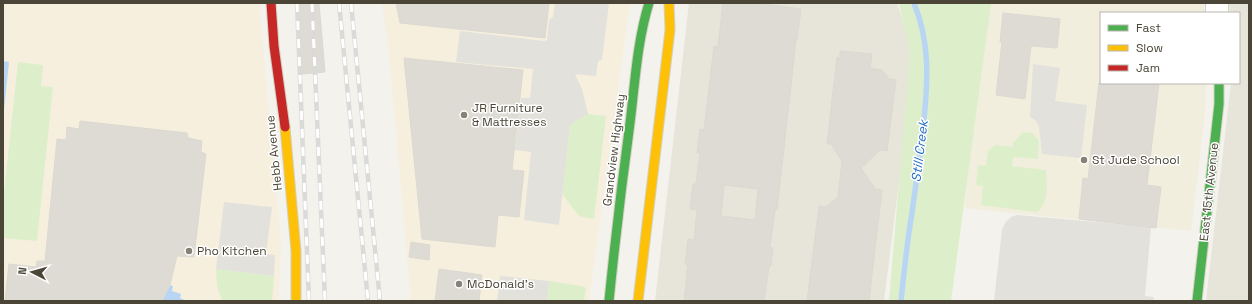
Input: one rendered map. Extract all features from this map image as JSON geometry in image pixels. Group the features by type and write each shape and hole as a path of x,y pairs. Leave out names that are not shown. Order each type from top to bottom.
{"main road":[{"name":"Hebb Avenue","path":"271,3 274,46 285,126 296,251 296,301"},
{"name":"Grandview Highway","path":"609,301 615,239 638,55 643,23 649,3"},
{"path":"638,301 670,30 669,3"},
{"name":"East 15th Avenue","path":"1197,301 1219,109 1219,84"}],"shaded area":[{"path":"3,3 259,3 281,242 279,301 3,301"},
{"path":"382,3 630,3 589,301 411,301 389,54"},
{"path":"555,3 609,3 602,60 598,61 596,76 575,74 582,89 588,114 570,125 559,225 524,220 531,152 515,150 521,98 530,98 533,69 456,62 460,31 544,41 547,40 549,20 553,17"},
{"path":"689,3 897,3 915,55 884,301 655,301"},
{"name":"St Jude School","path":"982,3 1203,3 1205,12 1100,12 1100,84 1206,84 1205,113 1191,231 965,208"},
{"path":"1229,3 1249,3 1249,301 1206,301 1231,84 1240,84 1240,12 1230,12"},
{"path":"1033,64 1060,68 1055,101 1087,105 1081,158 1042,154 1039,126 1035,120 1030,117"},
{"path":"224,202 272,207 266,254 275,255 274,276 216,269"},
{"path":"1017,215 1151,227 1145,296 1154,297 1153,301 994,301 1002,230 1005,223 1011,217"},
{"path":"500,276 549,281 547,301 497,301"}],"green space":[{"path":"899,3 991,3 951,301 889,301 910,52"},
{"path":"18,62 43,65 41,86 53,87 37,241 3,238 3,202"},
{"path":"588,114 606,116 594,219 579,216 562,194 570,125"},
{"path":"1023,132 1032,133 1039,140 1038,159 1013,157 1012,166 1046,170 1047,181 1044,204 1037,212 981,205 983,186 976,185 978,165 986,166 988,151 995,145 1013,147 1013,143"},
{"path":"216,269 274,276 272,301 222,301 217,286"},
{"path":"549,281 582,286 586,288 584,301 547,301"}],"water":[{"path":"3,61 9,62 3,119"},
{"path":"170,285 173,286 172,291 181,294 180,298 187,301 162,301"}],"building":[{"path":"296,3 319,3 325,72 302,74"},
{"path":"396,3 549,3 545,38 400,23"},
{"path":"723,3 756,3 801,9 796,40 777,210 775,210 770,247 773,248 771,266 769,266 764,301 684,301 688,265 685,264 688,239 694,240 697,210 690,209 693,184 696,184 700,153 697,153 700,129 704,130 714,46 718,47","holes":["724,185 758,189 755,220 721,216"]},
{"path":"1003,13 1060,19 1057,48 1031,46 1025,99 996,95 1002,42 1000,42"},
{"path":"840,51 872,54 870,68 882,70 889,79 896,80 887,151 880,150 861,168 875,189 882,190 869,301 807,301 819,206 826,207 838,197 842,161 831,144 827,144 837,57 840,58"},
{"name":"JR Furniture & Mattresses","path":"404,58 523,70 512,170 524,171 519,217 498,215 495,247 422,239"},
{"path":"1099,83 1159,84 1147,185 1161,187 1156,228 1079,219 1083,178 1088,179"},
{"path":"80,121 187,133 188,138 202,141 201,152 206,154 194,257 177,256 170,285 162,301 5,301 9,264 36,267 37,261 45,261 57,139 66,140 67,127 79,129"},
{"path":"411,242 430,245 429,260 409,257"},
{"name":"McDonald's","path":"439,269 482,275 479,301 435,301"}],"waterway":[{"name":"Still Creek","path":"901,301 924,120 927,75 923,32 914,3"}],"railway":[{"path":"297,3 309,301"},
{"path":"312,3 325,301"},
{"path":"339,3 368,301"},
{"path":"351,3 380,301"}],"traffic: fast":[{"path":"609,301 637,63 649,3"},
{"path":"1197,301 1219,104 1219,84"}],"traffic: slow":[{"path":"638,301 670,30 669,3"},
{"path":"285,127 296,251 296,301"}],"traffic: jam":[{"path":"271,3 274,46 285,127"}],"place":[{"name":"JR Furniture & Mattresses","path":"464,115"},
{"name":"St Jude School","path":"1084,160"},
{"name":"Pho Kitchen","path":"189,251"},
{"name":"McDonald's","path":"459,284"}]}
